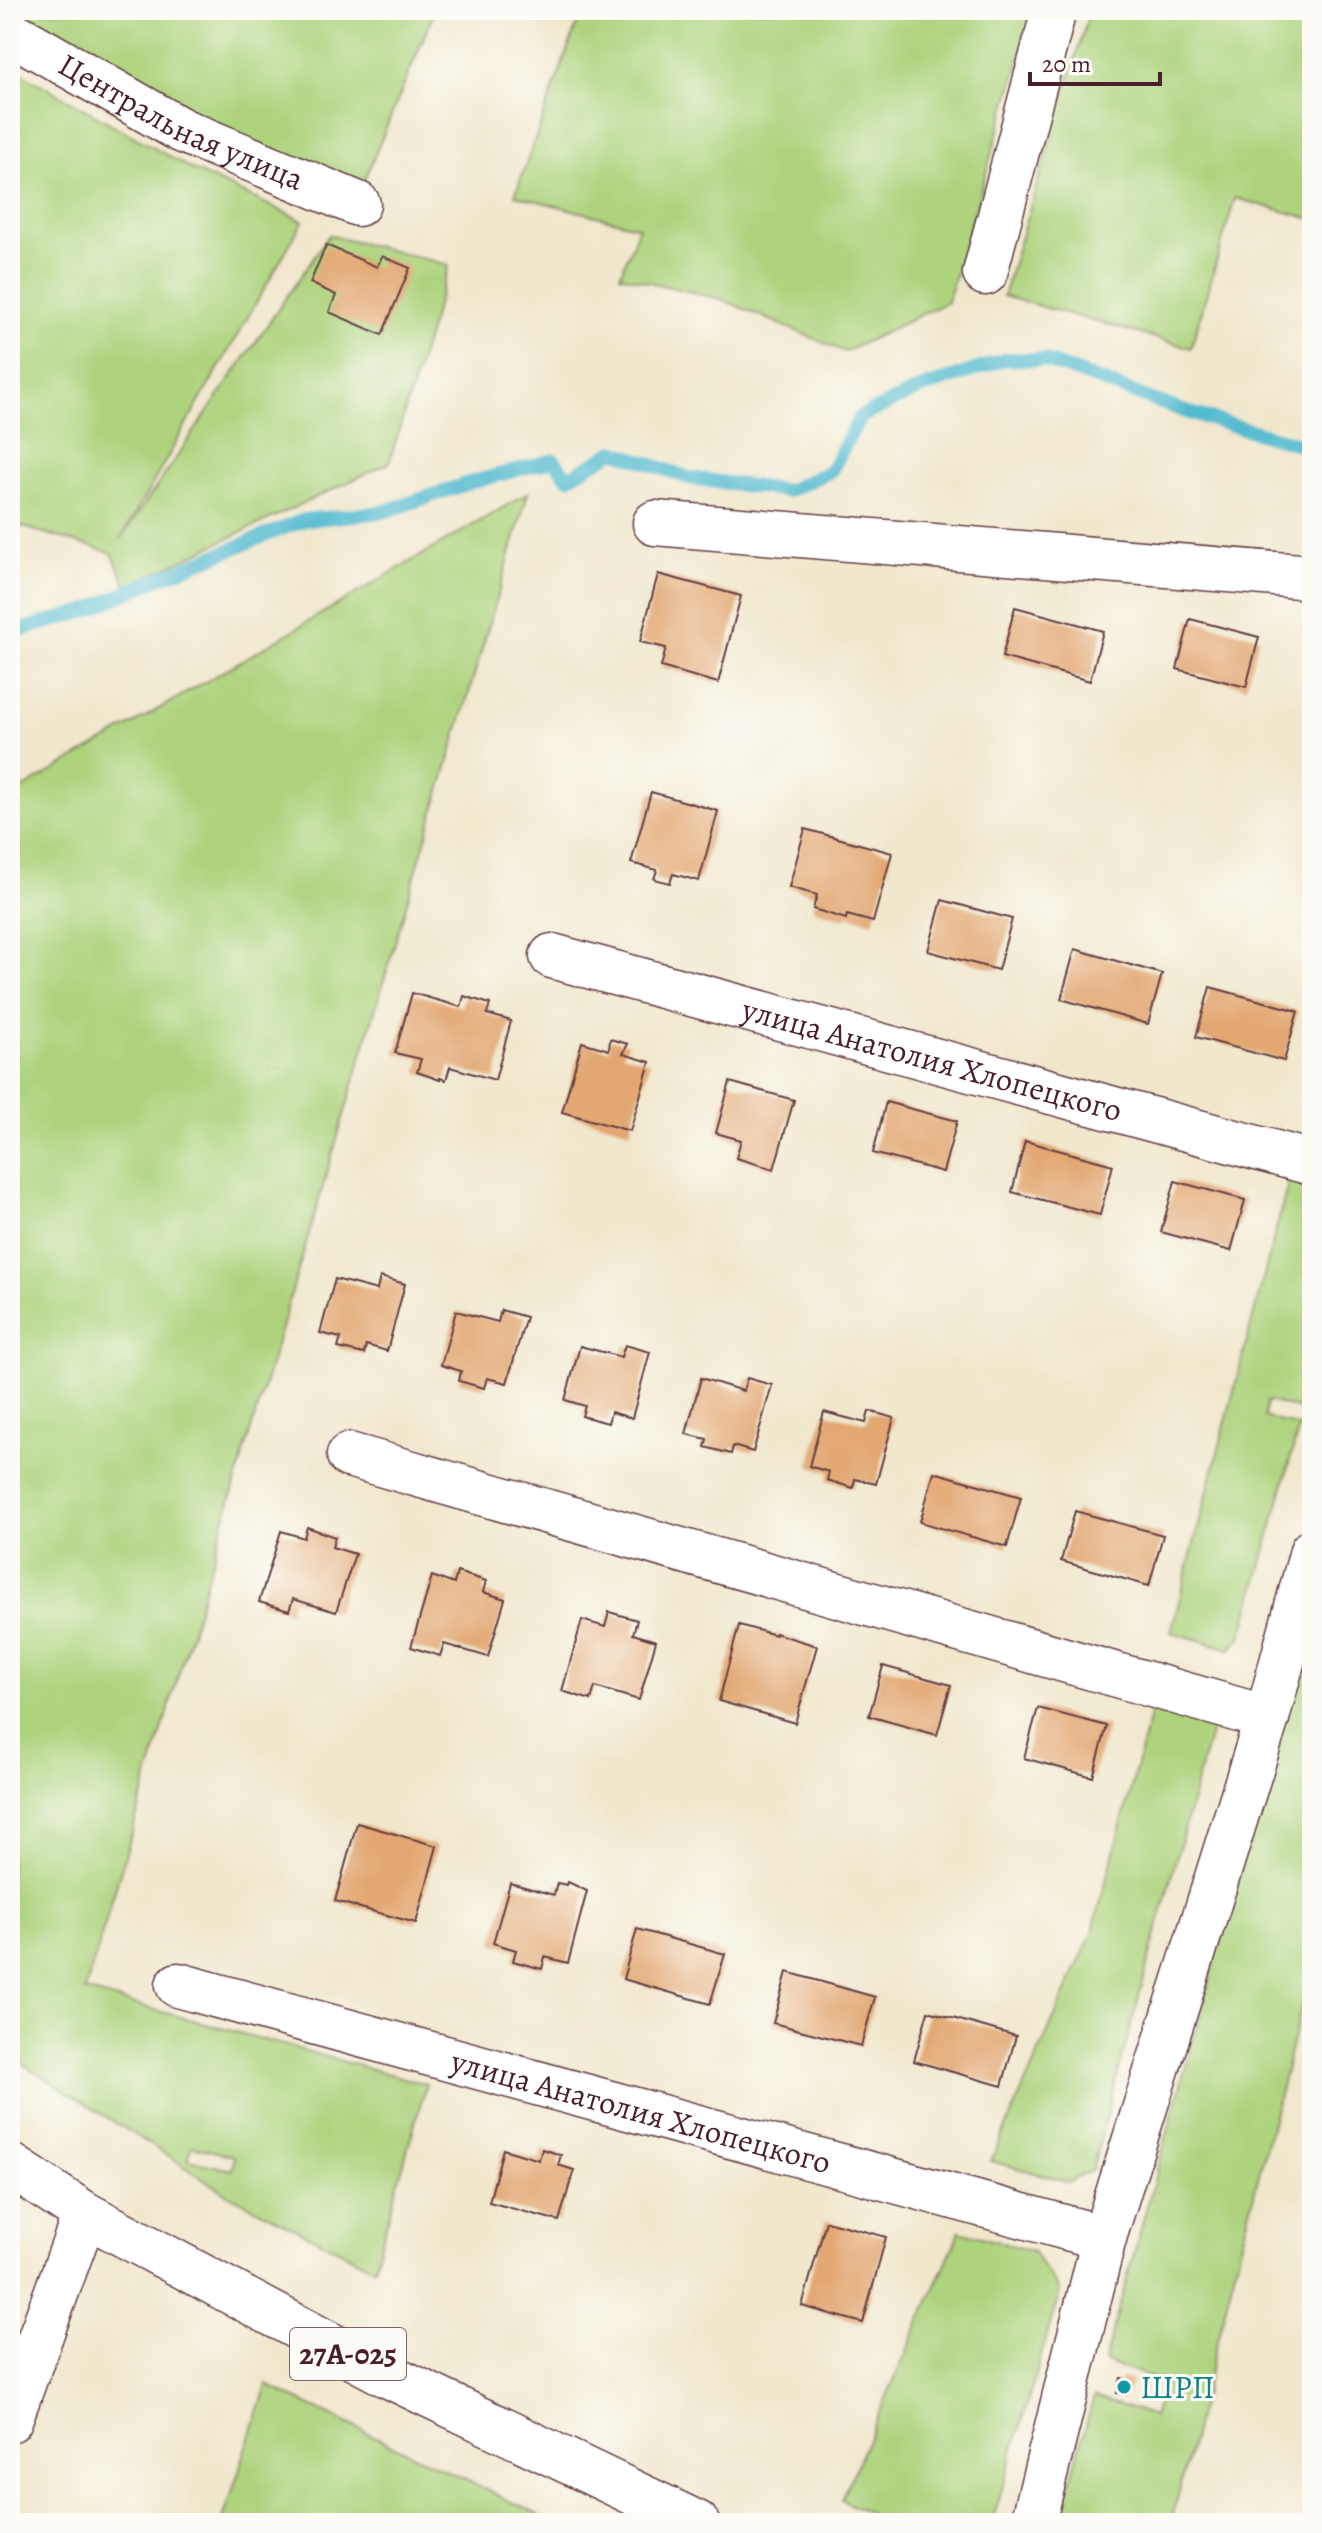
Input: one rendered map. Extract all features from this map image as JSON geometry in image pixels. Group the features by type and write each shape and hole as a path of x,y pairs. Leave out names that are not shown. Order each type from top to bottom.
{"street":[{"path":"985,273 1054,10"},
{"name":"Центральная улица","path":"10,32 181,130 358,204"},
{"path":"655,523 1312,577"},
{"name":"улица Анатолия Хлопецкого","path":"552,956 1312,1163"},
{"path":"349,1455 1267,1718"},
{"path":"1033,2523 1104,2238 1267,1718 1312,1551"},
{"name":"улица Анатолия Хлопецкого","path":"178,1985 1104,2238"},
{"name":"27А-025","path":"10,2165 85,2214 387,2375 697,2523"},
{"path":"14,2394 85,2214"}],"green space":[{"path":"435,10 359,193 138,90 10,11"},
{"path":"582,10 1035,10 947,302 845,352 721,299 620,275 639,227 515,195"},
{"path":"1090,10 1312,10 1312,219 1235,198 1191,348 1003,296"},
{"path":"10,67 195,171 303,221 120,540 329,235 449,265 389,463 127,586 112,553 10,523"},
{"path":"528,493 85,1991 426,2084 374,2268 229,2195 23,2064 10,2049 10,796","holes":["191,2146 234,2156 232,2170 188,2160"]},
{"path":"1291,1172 1312,1178 1312,1381 1304,1410 1267,1401 1264,1417 1299,1427 1242,1636 1230,1649 1171,1632"},
{"path":"1312,1610 1312,1964 1171,2523 1059,2523 1094,2397 1153,2416 1165,2381 1104,2362"},
{"path":"1155,1697 1197,1709 1212,1726 1092,2170 1069,2182 991,2161 1093,1931"},
{"path":"960,2231 1032,2251 1060,2291 992,2523 888,2523 841,2500"},
{"path":"267,2385 539,2515 536,2523 222,2523"}],"building":[{"path":"326,245 377,267 382,256 410,268 382,335 329,312 336,295 310,283"},
{"path":"658,574 741,596 718,683 661,667 666,648 640,642"},
{"path":"1015,607 1103,631 1090,681 1002,657"},
{"path":"1190,619 1259,637 1246,687 1177,669"},
{"path":"651,792 718,811 699,881 673,874 670,883 654,879 657,870 631,863"},
{"path":"805,829 892,853 873,922 847,915 846,919 813,909 817,895 789,887"},
{"path":"942,900 1012,919 998,970 928,951"},
{"path":"1075,949 1162,974 1148,1024 1061,999"},
{"path":"1210,987 1298,1011 1284,1061 1196,1037"},
{"path":"412,993 461,1007 464,996 490,1004 487,1014 511,1021 495,1080 450,1067 446,1080 440,1080 417,1072 421,1059 395,1053"},
{"path":"610,1039 628,1044 623,1054 650,1062 630,1131 562,1112 582,1042 609,1050"},
{"path":"730,1082 794,1100 774,1169 736,1158 741,1140 716,1133"},
{"path":"886,1102 957,1121 943,1172 873,1153"},
{"path":"1025,1141 1113,1165 1100,1215 1012,1192"},
{"path":"1175,1181 1245,1200 1231,1251 1161,1232"},
{"path":"380,1277 405,1284 387,1351 366,1345 364,1354 338,1348 341,1338 320,1333 335,1279 377,1290"},
{"path":"501,1310 526,1317 507,1383 487,1378 484,1388 459,1381 461,1371 441,1365 456,1311 498,1322"},
{"path":"625,1345 650,1352 632,1418 611,1412 608,1423 582,1416 585,1406 565,1400 580,1346 621,1357"},
{"path":"701,1378 743,1391 747,1378 772,1385 753,1452 733,1446 731,1454 705,1447 707,1439 686,1434"},
{"path":"869,1411 894,1418 876,1484 855,1479 853,1488 827,1480 829,1472 809,1466 824,1412 866,1423"},
{"path":"934,1472 1021,1497 1007,1547 920,1522"},
{"path":"1075,1511 1163,1535 1149,1586 1061,1561"},
{"path":"307,1527 335,1537 332,1547 355,1554 336,1612 293,1599 289,1611 259,1602 281,1531 304,1538"},
{"path":"457,1572 486,1581 483,1592 505,1599 488,1657 444,1644 440,1656 411,1647 432,1576 454,1584"},
{"path":"609,1612 637,1620 633,1634 656,1641 639,1700 595,1687 591,1700 562,1691 582,1620 605,1627"},
{"path":"739,1625 817,1646 795,1723 719,1701"},
{"path":"883,1666 951,1685 937,1735 869,1716"},
{"path":"1038,1708 1107,1726 1093,1777 1024,1758"},
{"path":"357,1823 437,1846 416,1923 335,1901"},
{"path":"568,1882 587,1891 568,1963 545,1957 542,1969 513,1961 516,1950 493,1943 510,1883 554,1895 557,1883 567,1885"},
{"path":"637,1929 725,1954 710,2004 623,1979"},
{"path":"787,1972 875,1997 861,2046 773,2023"},
{"path":"928,2011 1016,2036 1002,2086 914,2061"},
{"path":"503,2149 539,2160 542,2149 561,2155 558,2165 574,2170 559,2221 489,2202"},
{"path":"826,2221 886,2237 863,2323 802,2306"},
{"name":"ШРП","path":"1121,2378 1131,2381 1127,2395 1117,2393"}],"waterway":[{"path":"10,633 86,611 304,520 383,512 472,482 554,460 568,478 614,451 689,478 787,491 831,471 860,417 917,390 1006,359 1044,360 1186,412 1312,448"}],"place":[{"name":"ШРП","path":"1124,2387"}]}
